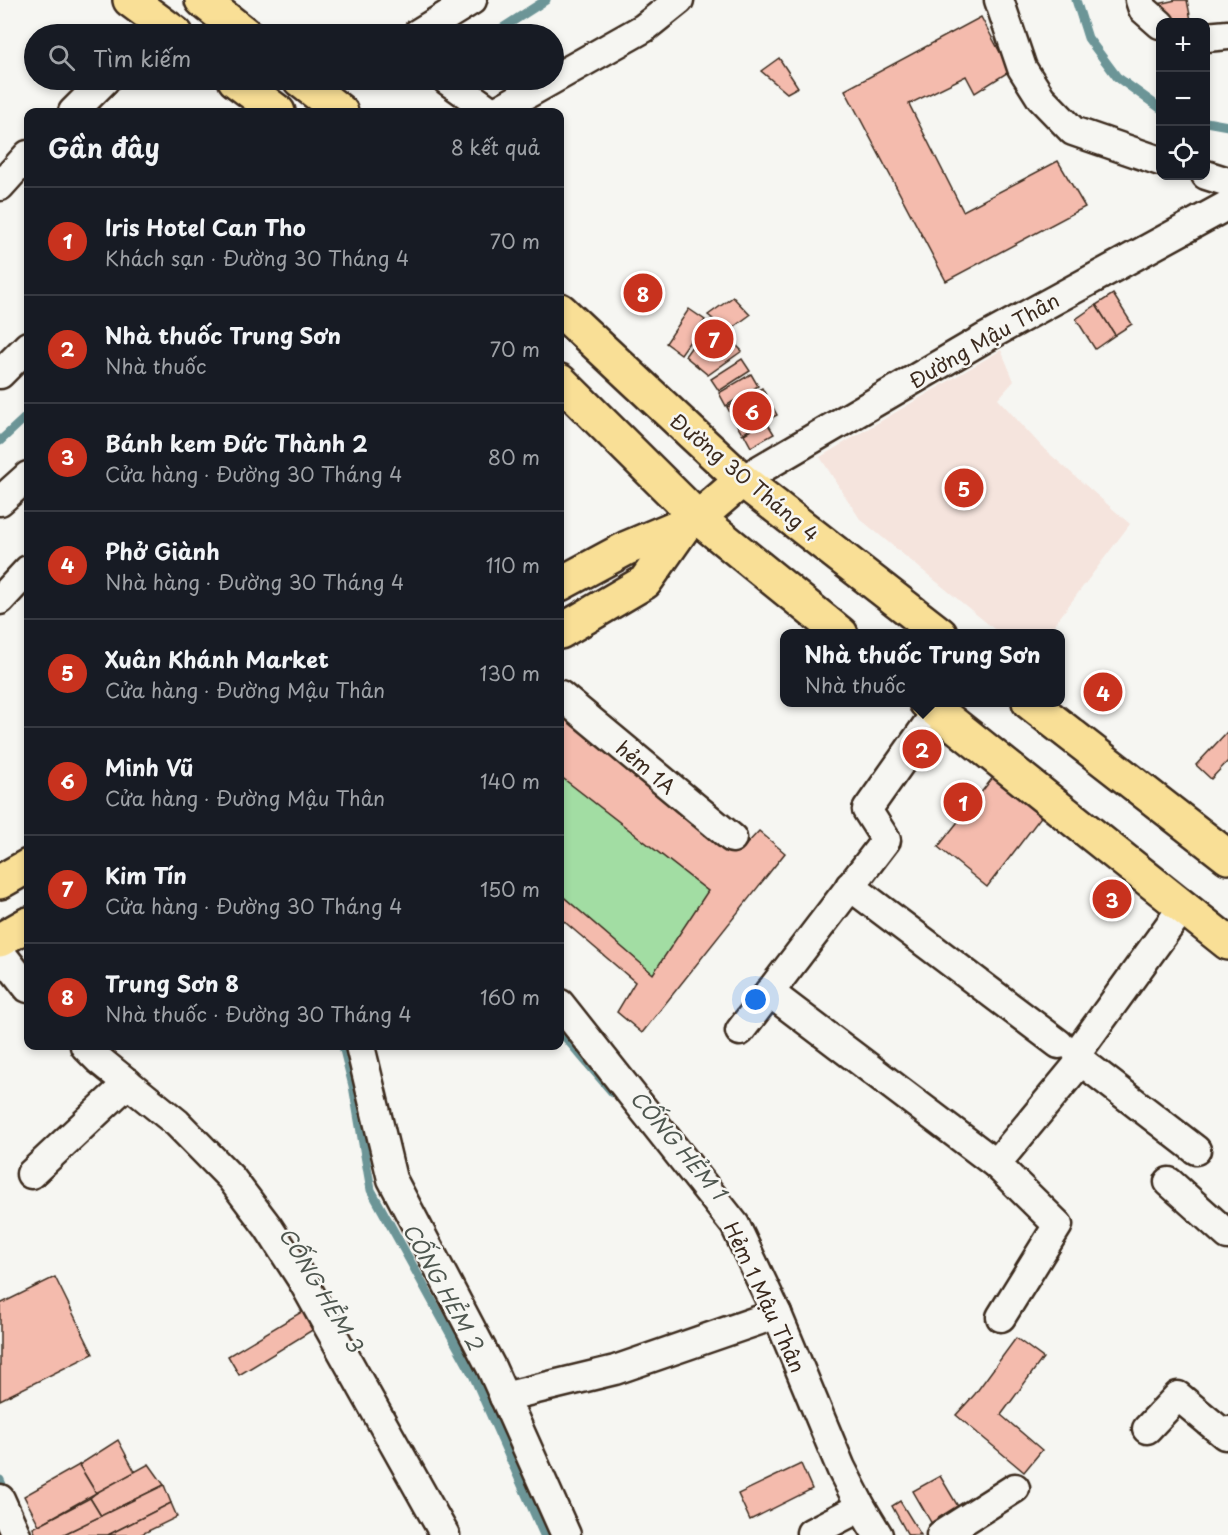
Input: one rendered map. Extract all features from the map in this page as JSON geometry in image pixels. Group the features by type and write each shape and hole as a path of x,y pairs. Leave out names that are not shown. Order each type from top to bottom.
{"main road":[{"path":"130,0 155,24"},
{"path":"202,0 232,24"},
{"path":"247,90 269,108"},
{"path":"313,90 336,108"},
{"name":"Đường 30 Tháng 4","path":"564,314 742,480 935,629"},
{"path":"564,385 692,522 836,629"},
{"path":"564,630 645,582 692,522 742,480"},
{"path":"564,582 627,548 692,522"},
{"path":"931,707 1228,943"},
{"path":"1035,707 1228,857"},
{"path":"0,882 24,868"},
{"path":"0,940 24,926"}],"street":[{"path":"433,24 472,0"},
{"path":"564,73 644,28 679,0"},
{"path":"999,0 1022,68 1041,98 1073,130 1156,159"},
{"path":"1140,0 1143,9 1156,20"},
{"path":"1210,37 1228,35"},
{"path":"77,108 95,90"},
{"path":"462,90 488,108"},
{"path":"501,108 533,90"},
{"path":"0,186 24,159"},
{"path":"1210,176 1228,182"},
{"name":"Đường Mậu Thân","path":"742,480 983,339 1228,205"},
{"path":"0,374 24,350"},
{"path":"0,501 24,480"},
{"path":"0,600 24,574"},
{"name":"hẻm 1A","path":"564,698 732,838"},
{"path":"740,1031 886,840 867,810 931,707"},
{"path":"850,886 1197,1150"},
{"path":"1070,1053 1077,1053 1184,907"},
{"path":"0,952 24,983"},
{"path":"769,992 996,1164 1058,1225 1001,1317"},
{"name":"Hẻm 1 Mậu Thân","path":"564,1009 735,1225 768,1317 841,1468 878,1535"},
{"path":"89,1050 185,1131 231,1178 268,1227 301,1278 445,1535"},
{"path":"361,1050 392,1179 491,1367 566,1535"},
{"path":"996,1164 1070,1053"},
{"path":"31,1174 128,1083"},
{"path":"1169,1182 1228,1235"},
{"path":"504,1397 615,1370 768,1317"},
{"path":"1147,1429 1178,1396 1225,1435 1228,1431"},
{"path":"941,1535 1015,1488"},
{"path":"0,1499 16,1535"},
{"path":"812,1535 811,1533 861,1507"}],"shaded area":[{"path":"1001,350 1014,381 998,399 1044,449 1130,524 1051,629 994,629 860,519 820,457"}],"green space":[{"path":"564,779 708,891 653,974 564,897"}],"building":[{"path":"1187,0 1191,18 1172,18 1158,4"},
{"path":"981,17 1010,71 975,93 966,76 909,104 963,211 1058,161 1085,207 946,281 845,90"},
{"path":"779,58 798,87 787,93 761,71"},
{"path":"1113,294 1132,324 1115,335 1096,305"},
{"path":"733,297 750,315 728,331 708,315"},
{"path":"1096,305 1115,335 1095,349 1076,319"},
{"path":"689,309 705,320 681,354 666,343"},
{"path":"711,320 742,351 708,375 685,356"},
{"path":"742,359 750,371 719,391 711,379"},
{"path":"751,374 758,386 726,406 719,393"},
{"path":"762,388 777,415 742,434 727,407"},
{"path":"766,421 774,434 751,447 744,434"},
{"path":"564,708 744,847 759,831 785,853 642,1033 617,1012 635,982 564,921 564,897 653,974 708,891 564,779"},
{"path":"1228,731 1228,761 1211,779 1196,765"},
{"path":"998,771 1047,809 987,887 938,847"},
{"path":"55,1277 93,1354 0,1400 0,1304"},
{"path":"308,1308 319,1326 239,1375 228,1356"},
{"path":"1016,1338 1043,1358 1001,1415 1042,1450 1024,1472 956,1415 975,1394"},
{"path":"118,1440 135,1472 96,1493 79,1465"},
{"path":"149,1464 164,1485 101,1516 90,1498"},
{"path":"801,1464 812,1489 750,1520 738,1494"},
{"path":"79,1465 96,1493 39,1525 24,1496"},
{"path":"940,1476 962,1513 936,1531 913,1491"},
{"path":"164,1485 171,1503 108,1535 62,1535"},
{"path":"90,1498 101,1516 62,1535 36,1535 33,1528"},
{"path":"900,1501 921,1535 908,1535 892,1506"},
{"path":"171,1503 177,1517 140,1535 108,1535"}],"waterway":[{"path":"509,24 546,0"},
{"path":"1076,0 1088,38 1117,77 1156,105"},
{"path":"1210,123 1228,126"},
{"path":"0,441 24,419"},
{"name":"CỐNG HẺM 1","path":"564,1036 613,1093"},
{"name":"CỐNG HẺM 2","path":"344,1050 353,1086 371,1190 473,1375 544,1535"},
{"path":"0,1480 7,1497"}],"place":[{"name":"Trung Sơn 8","path":"643,293"},
{"name":"Kim Tín","path":"714,339"},
{"name":"Minh Vũ","path":"752,411"},
{"name":"Xuân Khánh Market","path":"964,488"},
{"name":"Phở Giành","path":"1103,692"},
{"name":"Nhà thuốc Trung Sơn","path":"922,749"},
{"name":"Iris Hotel Can Tho","path":"963,802"},
{"name":"Bánh kem Đức Thành 2","path":"1112,899"}],"water label":[{"name":"CỐNG HẺM 3","path":"322,1289"}]}
